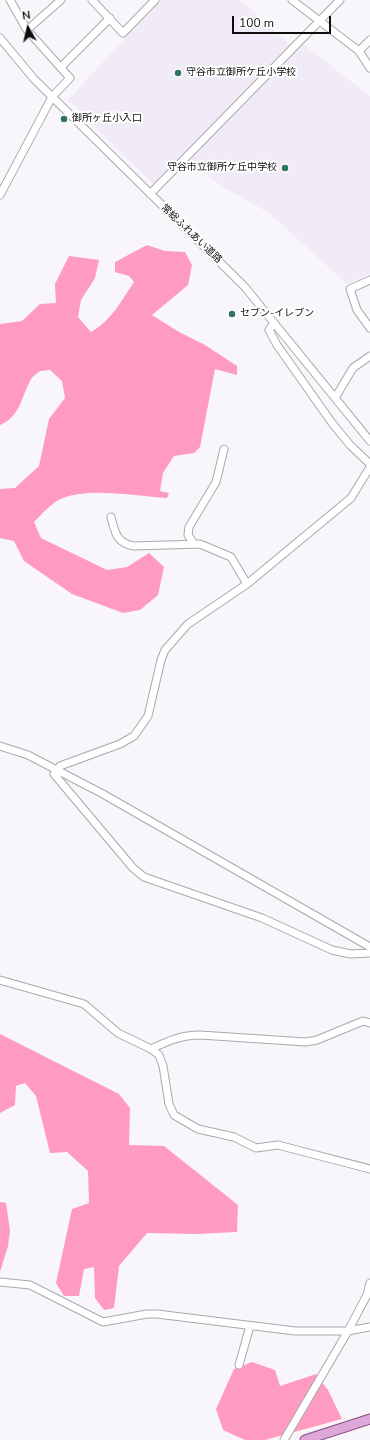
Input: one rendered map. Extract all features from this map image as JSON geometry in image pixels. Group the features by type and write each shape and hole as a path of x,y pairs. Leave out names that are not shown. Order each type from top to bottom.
{"main road":[{"path":"306,1440 370,1419"}],"street":[{"path":"0,195 52,97 70,78 27,30 10,0"},
{"path":"27,30 61,0"},
{"path":"96,1 123,33 155,0"},
{"path":"292,0 359,51 370,68"},
{"path":"150,194 340,0"},
{"path":"61,67 110,18"},
{"name":"常総ふれあい道路","path":"0,38 3,47 29,74 244,286 370,441"},
{"path":"359,51 370,40"},
{"path":"370,280 350,289 357,310 370,328"},
{"path":"274,323 269,330 277,344 332,423 350,445 370,464"},
{"path":"335,398 353,368 370,356"},
{"path":"194,544 188,535 189,527 216,482 224,449"},
{"path":"370,467 351,498 247,584 188,624 165,650 161,660 148,716 134,736 120,744 60,766 54,774 133,868 144,877 262,918 332,950 351,954 370,953"},
{"path":"111,517 119,539 126,544 134,546 200,544 231,557 247,584"},
{"path":"0,746 28,755 110,798 370,947"},
{"path":"0,980 84,1004 118,1033 159,1055 164,1066 169,1104 174,1115 198,1129 234,1137 256,1148 278,1145 370,1169"},
{"path":"151,1050 171,1040 187,1035 306,1042 317,1040 363,1021 370,1024"},
{"path":"0,1282 30,1284 103,1322 147,1314 157,1314 295,1331 348,1331 370,1327"},
{"path":"284,1440 348,1331 367,1295 370,1283"},
{"path":"239,1365 250,1326"}],"shaded area":[{"name":"守谷市立御所ケ丘小学校","path":"161,0 240,0 290,45 153,184 68,100"},
{"name":"守谷市立御所ケ丘中学校","path":"303,44 370,96 370,274 347,284 269,213 218,184 190,160"},
{"path":"147,245 165,251 185,252 192,265 188,285 152,315 179,332 205,345 237,366 237,375 215,369 200,447 194,453 174,456 163,473 160,491 169,493 167,498 114,493 86,493 74,495 63,498 47,508 34,522 41,538 107,570 127,567 149,553 164,567 158,595 140,610 123,613 72,594 24,561 14,541 0,538 0,489 15,488 39,466 49,419 65,398 62,381 50,370 40,371 31,379 20,405 12,417 0,425 0,324 22,321 40,304 56,303 55,284 69,256 99,260 95,278 81,300 78,317 91,332 110,316 134,282 129,276 115,272 115,262"},
{"path":"0,1034 119,1094 130,1108 129,1145 164,1146 238,1205 237,1232 195,1234 147,1233 119,1266 114,1308 104,1310 95,1298 94,1267 84,1269 79,1296 64,1296 56,1283 72,1209 89,1203 88,1171 67,1152 50,1153 36,1096 25,1083 16,1086 15,1105 0,1113"},
{"path":"0,1202 6,1203 10,1231 8,1246 0,1272"},
{"path":"252,1362 275,1370 280,1386 316,1374 328,1390 342,1419 265,1440 245,1440 223,1430 216,1409 234,1369"}],"place":[{"name":"守谷市立御所ケ丘小学校","path":"178,73"},
{"name":"御所ヶ丘小入口","path":"64,119"},
{"name":"守谷市立御所ケ丘中学校","path":"285,168"},
{"name":"セブン-イレブン","path":"232,314"}]}
